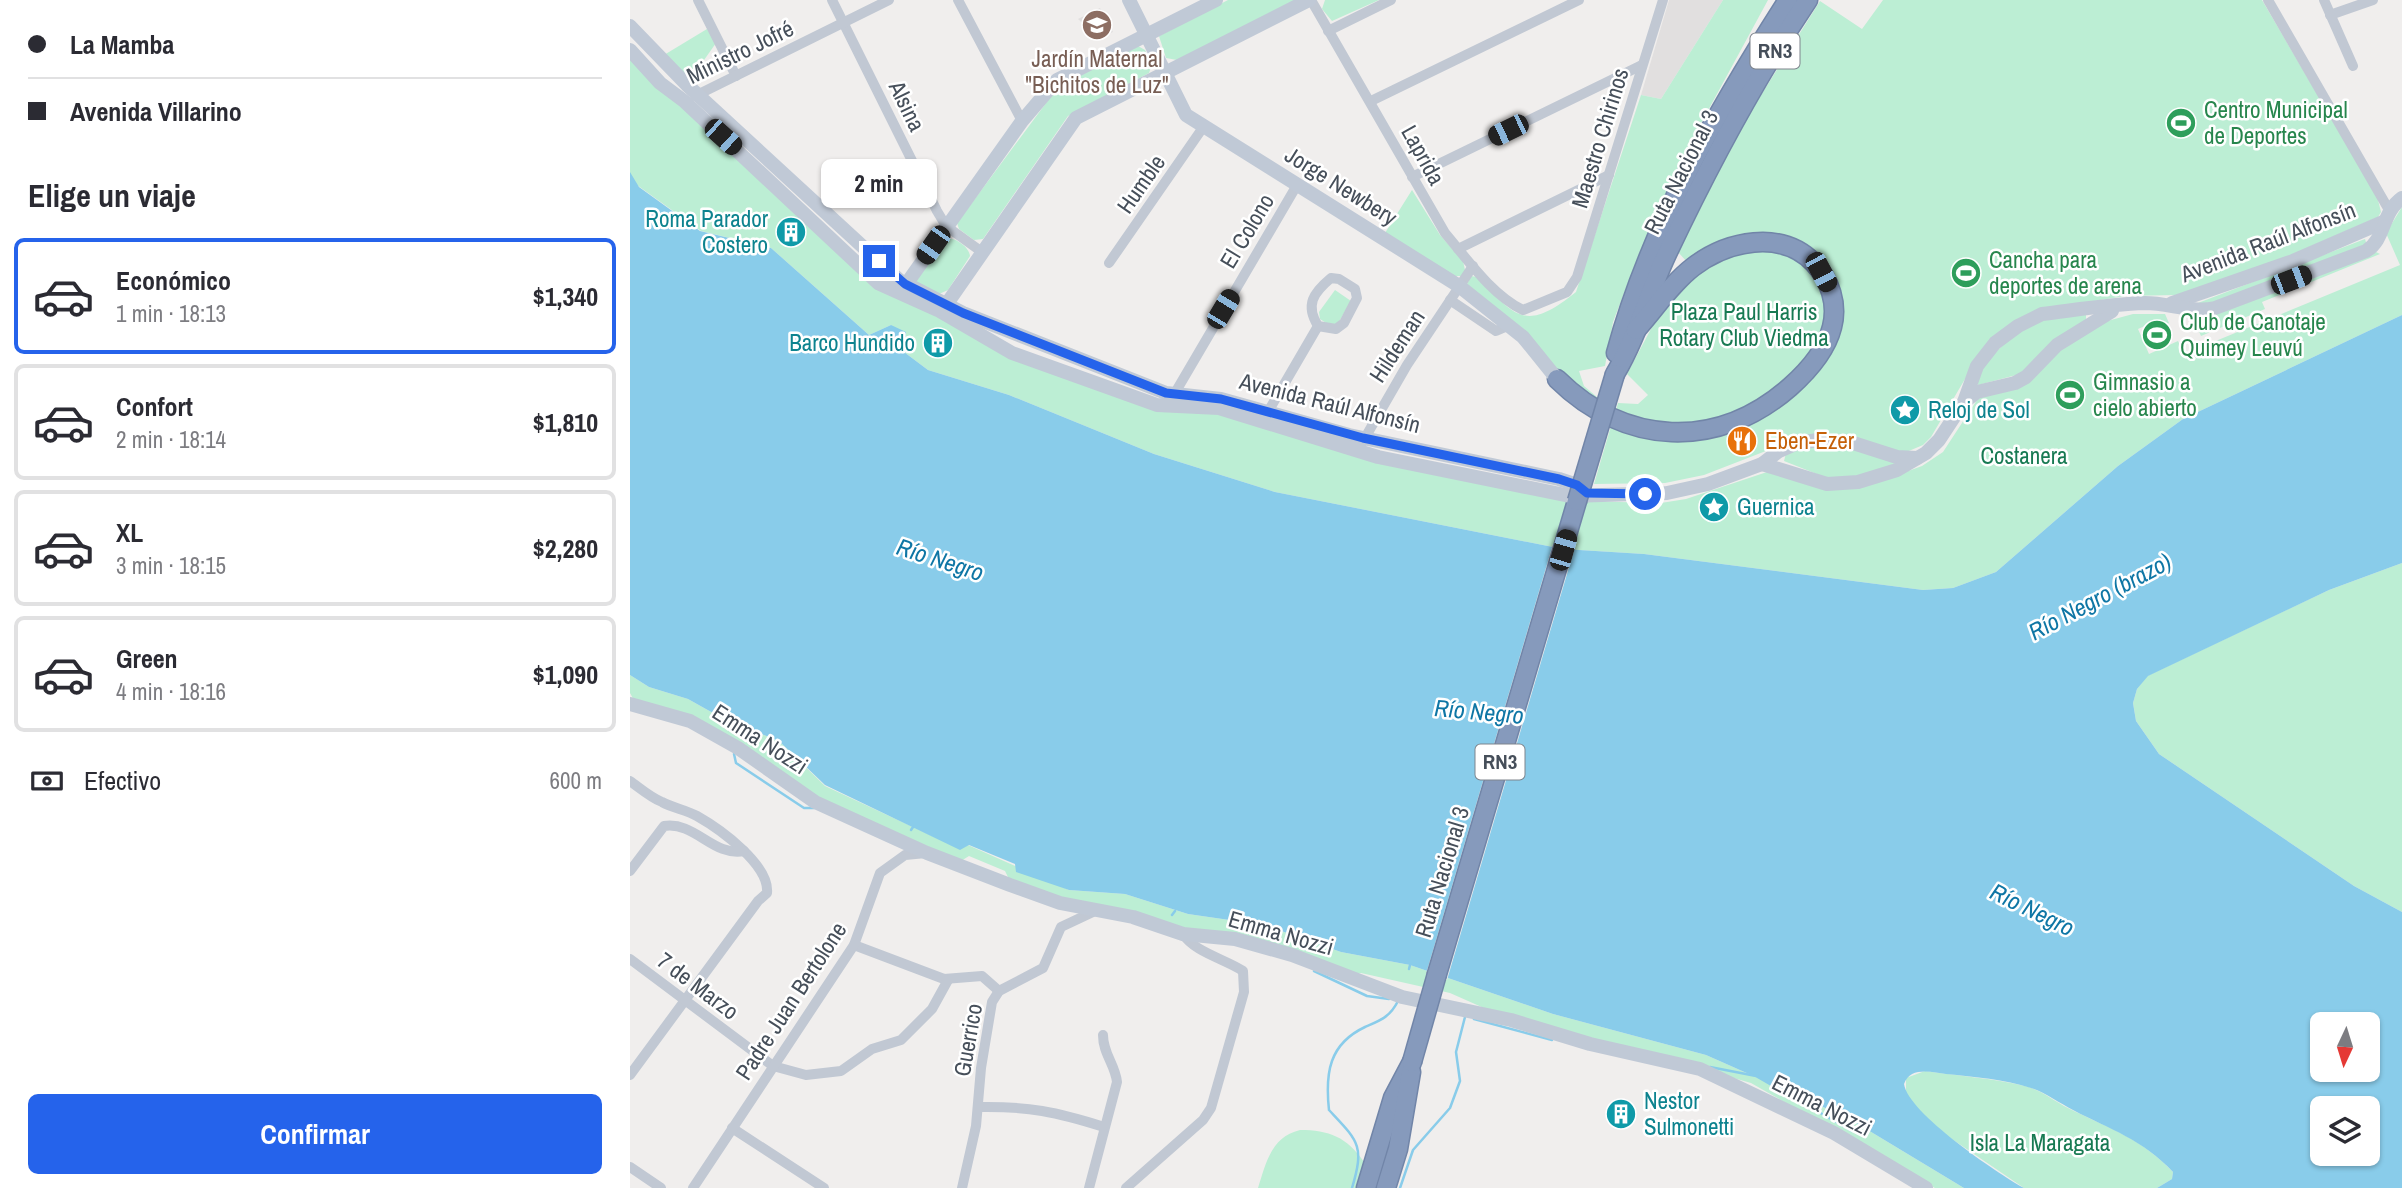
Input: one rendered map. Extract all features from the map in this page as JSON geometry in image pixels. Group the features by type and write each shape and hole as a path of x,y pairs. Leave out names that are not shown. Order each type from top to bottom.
{"highway":[{"path":"1759,47 1777,0"},
{"name":"Ruta Nacional 3","path":"1615,374 1616,354 1624,325 1650,257 1710,128 1788,0"},
{"name":"Ruta Nacional 3","path":"1412,1062 1615,374 1664,260 1724,135 1808,0"},
{"path":"1557,379 1587,404 1632,426 1675,434 1716,429 1758,411 1801,377 1824,347 1832,328 1831,290 1821,272 1799,251 1776,243 1746,243 1720,251 1692,268 1636,330"},
{"name":"RN3","path":"1366,1188 1390,1106 1402,1076 1412,1062"},
{"name":"RN3","path":"1386,1188 1398,1149 1412,1062"}],"main road":[{"name":"Jorge Newbery","path":"1129,0 1186,115 1459,286 1510,325 1557,379"},
{"path":"902,289 1022,121 1057,80 1216,0"},
{"path":"942,307 1076,118 1310,0"},
{"path":"630,26 902,289"},
{"path":"630,50 660,83 684,102 867,273 902,289"},
{"name":"Avenida Raúl Alfonsín","path":"1762,464 1809,481 1843,484 1897,470 1939,440 1964,402 1977,366 1995,343 2018,326 2042,314 2169,304 2293,261 2386,216 2402,198"},
{"name":"Avenida Raúl Alfonsín","path":"902,289 942,307 1012,353 1157,405 1172,400 1265,416 1362,444 1570,496 1587,493 1667,493 1708,484 1762,464 1779,451 1817,440 1850,442 1897,457 1917,458"},
{"name":"Avenida Raúl Alfonsín","path":"1964,402 1976,392 2015,383 2026,377 2057,345 2119,307"},
{"name":"Emma Nozzi","path":"630,704 690,721 738,748 815,802 927,853 1060,904 1133,918 1183,934 1235,939 1302,959 1402,997 1511,1020 1590,1044 1700,1069 1834,1133 1926,1188"}],"street":[{"path":"698,0 736,76"},
{"name":"Alsina","path":"832,0 946,226 982,252"},
{"name":"Ministro Jofré","path":"684,102 889,0"},
{"path":"958,0 1022,121"},
{"name":"Laprida","path":"1310,0 1371,101 1445,233 1513,306 1523,310"},
{"path":"1328,32 1391,0"},
{"path":"1371,101 1579,0"},
{"name":"Maestro Chirinos","path":"1523,310 1534,308 1573,286 1663,0"},
{"path":"2268,0 2386,216"},
{"path":"2353,66 2327,5 2374,0"},
{"path":"1412,177 1642,65"},
{"name":"Humble","path":"1109,263 1204,126"},
{"path":"1458,249 1609,175"},
{"name":"El Colono","path":"1172,400 1297,185"},
{"name":"Hildeman","path":"1362,444 1473,266"},
{"path":"1331,278 1339,279 1354,289 1357,298 1344,323 1336,329 1318,326 1310,313 1310,305 1323,285 1331,278"},
{"path":"1450,300 1496,331 1510,325"},
{"path":"1265,416 1318,326"},
{"path":"630,781 662,803 710,824 744,851 759,868 768,884 767,894 758,901 630,1074"},
{"path":"630,871 664,826 682,827 725,851 744,851"},
{"name":"Padre Juan Bertolone","path":"693,1188 854,945 880,873 905,855 927,853"},
{"name":"Guerrico","path":"962,1188 978,1108 988,1015 999,991 1043,968 1061,927 1096,910"},
{"path":"1126,1188 1203,1120 1211,1108 1244,992 1243,971 1191,944 1183,934"},
{"path":"854,945 947,980 982,976 999,991"},
{"name":"7 de Marzo","path":"630,959 773,1066 806,1075 841,1071 872,1049 901,1040 932,1009 947,980"},
{"path":"1089,1188 1118,1082 1105,1054 1104,1035"},
{"path":"978,1108 1023,1106 1059,1112 1104,1127"},
{"path":"732,1128 824,1188"},
{"path":"630,1167 661,1188"}],"shaded area":[{"path":"1669,0 1723,0 1661,99 1641,95"},
{"name":"Jardín Maternal \"Bichitos de Luz\"","path":"1100,8 1113,32 1099,38 1078,19"}],"green space":[{"path":"1228,0 1296,0 1177,60 1166,58 1159,36"},
{"path":"1325,0 1379,0 1332,21 1322,9"},
{"path":"1723,0 1768,0 1699,127 1639,254 1613,322 1605,366 1579,371 1584,386 1597,397 1596,401 1576,389 1467,284 1471,276 1477,277 1512,310 1533,316 1559,305 1576,292 1641,95 1661,99"},
{"path":"1883,0 2262,0 2377,196 2381,212 2378,217 2275,262 2177,295 2125,296 2052,308 1972,367 1931,437 1923,445 1904,453 1784,444 1704,475 1665,483 1594,484 1611,426 1650,437 1770,410 1839,311 1798,244 1687,262 1678,252 1731,143 1820,1 1862,29"},
{"path":"707,29 716,43 690,80 664,55"},
{"path":"1138,46 1145,50 1152,64 1149,73 1068,116 983,239 974,240 959,229 957,223 1058,87"},
{"name":"Costanera","path":"630,57 875,286 1154,410 1219,413 1577,501 1661,503 1686,499 1767,472 1807,484 1900,474 1922,466 1943,452 1977,400 2100,323 2133,314 2165,314 2169,323 2162,327 2158,320 2138,329 2149,354 2178,341 2184,354 2400,265 2386,233 2402,207 2402,315 2183,419 2118,466 1996,572 1953,588 1923,590 1644,554 1563,549 1275,492 1154,454 1009,395 928,370 904,352 891,325 869,335 771,248 701,231 630,180"},
{"path":"1412,190 1440,235 1463,261 1463,276 1454,276 1385,233"},
{"path":"947,238 962,244 970,256 948,290 939,294 917,283 916,279"},
{"path":"2365,239 2367,246 2213,305 2198,303"},
{"name":"Plaza Paul Harris Rotary Club Viedma","path":"1745,248 1781,248 1818,276 1828,306 1821,342 1774,393 1718,420 1689,425 1655,424 1616,410 1618,403 1638,404 1648,395 1627,374 1660,312 1696,272"},
{"path":"2376,252 2380,254 2262,302 2265,309 2201,336 2192,315"},
{"path":"1335,290 1351,301 1337,325 1331,326 1320,319 1319,312"},
{"path":"2086,315 2086,320 2024,373 1978,385 1979,377 1991,357 2023,329 2041,320"},
{"path":"1841,444 1897,463 1857,478 1832,480 1784,461 1786,453 1792,449"},
{"path":"2402,563 2402,912 2354,886 2159,754 2136,721 2133,703 2137,689 2147,676 2329,590"},
{"path":"630,675 649,687 688,699 722,718 779,741 825,786 960,849 968,845 1069,890 1125,894 1188,914 1264,925 1341,952 1410,965 1553,1014 1706,1055 1848,1118 1964,1188 1935,1188 1751,1083 1646,1053 1511,1020 1450,993 1361,973 1350,976 1061,899 1010,881 1005,871 969,856 961,861 818,798 738,743 635,702 630,693"},
{"name":"Isla La Maragata","path":"1925,1071 2000,1081 2036,1090 2149,1150 2173,1172 2172,1179 2157,1188 2024,1188 1946,1135 1915,1107 1906,1094 1906,1078"},
{"path":"1300,1130 1329,1134 1344,1141 1358,1153 1364,1162 1356,1188 1258,1188 1267,1161 1276,1145 1290,1133"}],"water":[{"path":"630,172 639,187 700,231 771,248 869,335 891,325 906,332 904,352 928,370 1009,395 1154,454 1275,492 1563,549 1644,554 1923,590 1953,588 1996,572 2118,466 2183,419 2402,315 2402,563 2329,590 2148,676 2137,689 2133,703 2136,721 2159,754 2354,886 2402,912 2402,1188 2157,1188 2172,1179 2173,1172 2150,1151 2042,1093 2021,1085 1989,1079 1916,1072 1907,1078 1904,1084 1909,1096 1921,1110 1955,1141 2024,1188 1964,1188 1848,1118 1706,1055 1553,1014 1410,965 1341,952 1264,925 1188,914 1125,894 1069,890 1016,872 1015,864 969,845 960,850 825,785 779,741 722,718 688,699 649,687 630,675"}],"pier":[{"path":"1553,544 1575,547 1447,980 1426,974"}],"waterway":[{"path":"734,754 736,763 804,808 814,808"},
{"path":"1172,915 1175,911"},
{"path":"1409,969 1410,965"},
{"path":"1314,971 1367,996 1389,999"},
{"path":"1352,1188 1358,1153 1347,1129 1329,1110 1329,1072 1332,1061 1344,1042 1392,1011 1398,1001"},
{"path":"1400,1188 1413,1150 1450,1108 1460,1081 1456,1052 1465,1017"},
{"path":"1474,1019 1552,1040"},
{"path":"1710,1067 1756,1076 1852,1131"}],"place":[{"name":"Jardín Maternal \"Bichitos de Luz\"","path":"1097,25"},
{"name":"Centro Municipal de Deportes","path":"2181,123"},
{"name":"Roma Parador Costero","path":"791,232"},
{"name":"Cancha para deportes de arena","path":"1966,273"},
{"name":"Club de Canotaje Quimey Leuvú","path":"2157,335"},
{"name":"Barco Hundido","path":"938,343"},
{"name":"Gimnasio a cielo abierto","path":"2070,395"},
{"name":"Reloj de Sol","path":"1905,410"},
{"name":"Eben-Ezer","path":"1742,441"},
{"name":"Guernica","path":"1714,507"},
{"name":"Nestor Sulmonetti","path":"1621,1114"}],"route":[{"path":"879,261 905,284 963,313 1166,393 1221,399 1363,438 1559,479 1577,485 1587,493 1645,494"}],"water label":[{"name":"Río Negro","path":"940,560"},
{"name":"Río Negro (brazo)","path":"2100,597"},
{"name":"Río Negro","path":"1479,712"},
{"name":"Río Negro","path":"2032,910"}]}
